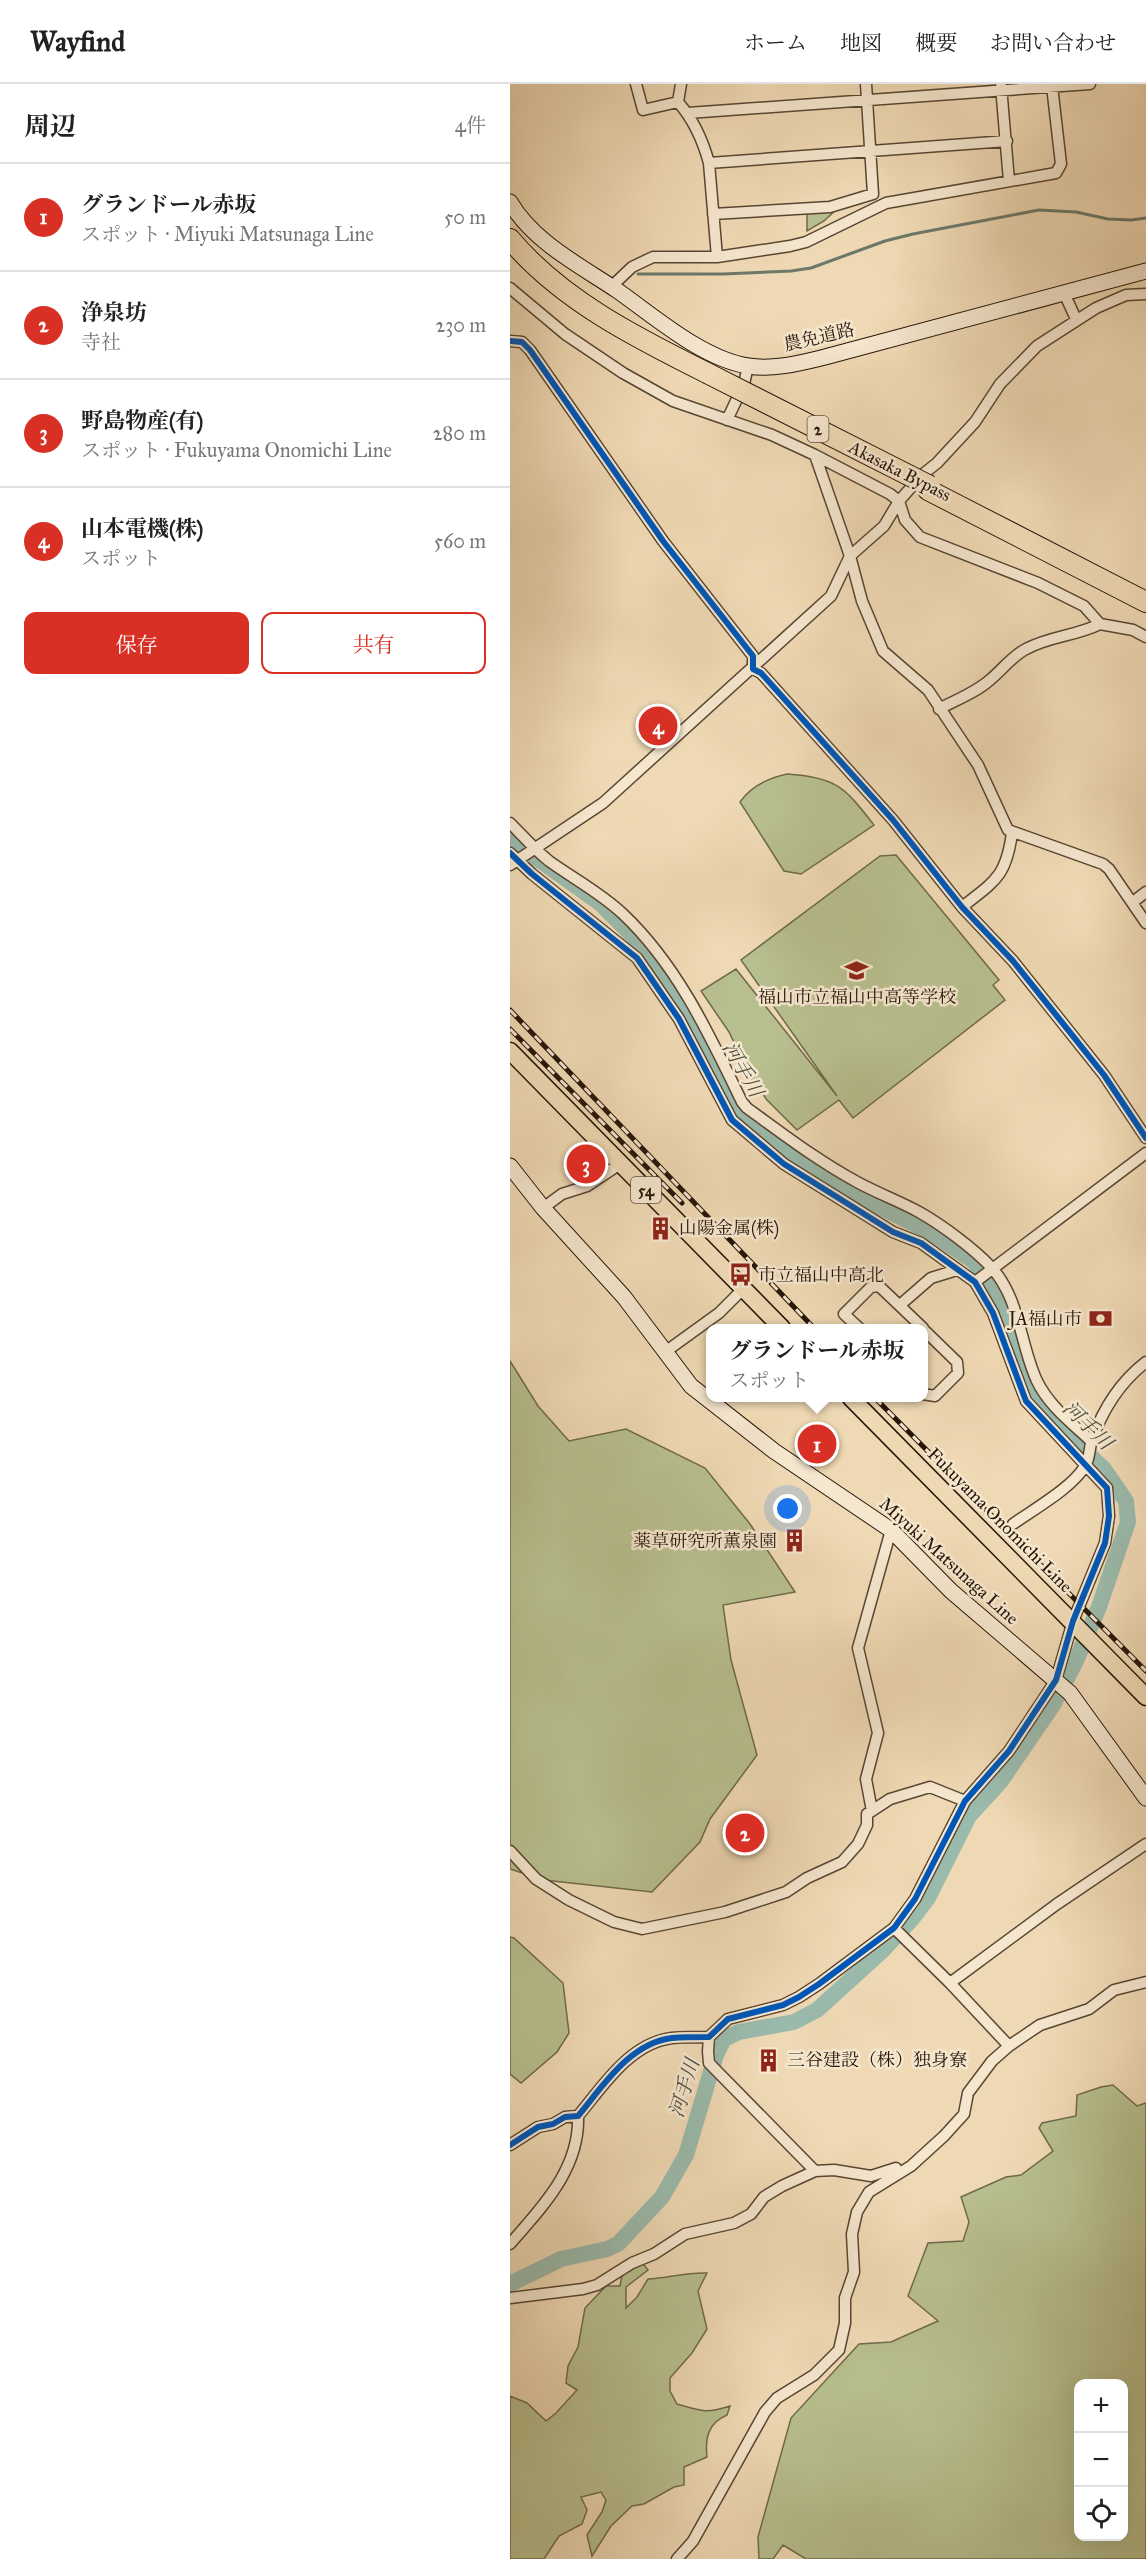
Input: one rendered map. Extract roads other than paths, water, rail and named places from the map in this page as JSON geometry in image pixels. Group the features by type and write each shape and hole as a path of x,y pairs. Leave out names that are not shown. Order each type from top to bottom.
{"highway":[{"name":"Akasaka Bypass","path":"510,239 547,276 600,315 705,375"},
{"name":"Akasaka Bypass","path":"510,258 528,277 572,309 608,331 705,375 1146,596"},
{"name":"Akasaka Bypass","path":"926,484 1146,602"}],"main road":[{"name":"農免道路","path":"510,202 529,227 574,263 684,337 719,357 748,366 790,365 1146,271"},
{"name":"54","path":"510,1051 777,1324"},
{"name":"Miyuki Matsunaga Line","path":"510,1166 543,1208 624,1298 691,1386 706,1399"},
{"name":"Miyuki Matsunaga Line","path":"709,1402 774,1451 891,1530 951,1592 1061,1684 1146,1798"},
{"name":"Fukuyama Onomichi Line","path":"855,1402 1146,1697"}],"street":[{"path":"636,84 643,110 678,102"},
{"path":"681,84 678,102 688,114 705,148 709,163 717,257"},
{"path":"713,214 830,207 873,194 866,84"},
{"path":"688,114 868,102 1001,88 1090,84"},
{"path":"611,286 632,267 653,257 717,257 806,242 886,203 1056,173 1061,164 1052,86"},
{"path":"1001,88 1009,182"},
{"path":"709,163 1007,141"},
{"path":"510,288 565,334 623,374 673,401 772,435 890,494 899,501 905,520 920,537 1038,583 1084,606 1100,624 1133,630 1146,637"},
{"path":"1064,293 1076,319"},
{"path":"510,2244 555,2191 567,2170 578,2116 628,2059 654,2043 671,2038 709,2037 728,2019 783,2005 819,1984 896,1929 915,1899 965,1801 1009,1751 1061,1684 1076,1624 1105,1543 1109,1516 1107,1488 1026,1401 993,1313 976,1281 921,1243 893,1232 784,1164 732,1120 679,1019 637,958 514,859 533,849 603,802 692,720 753,669 762,657 831,596 850,556 884,526 899,501 926,484 937,464 975,422 1000,384 1037,346 1076,319 1126,295 1146,294"},
{"path":"510,341 522,342 530,350 663,541 753,656 753,669"},
{"path":"727,420 744,384 748,366"},
{"path":"744,384 926,484"},
{"path":"815,455 850,556 862,601 883,651 928,690 978,765 999,814 1012,833 1103,864 1109,869 1146,923"},
{"path":"939,709 991,680 1007,662 1026,649 1056,637 1088,631 1100,624"},
{"path":"753,669 761,673 893,820 962,907 1013,961 1104,1075 1146,1138"},
{"path":"510,823 533,849 606,899 641,932 681,985 701,1018 747,1108 808,1152 847,1176 920,1212 1000,1279 1020,1322 1036,1378 1044,1393 1055,1408 1091,1444"},
{"path":"962,907 1002,872 1009,857 1012,833"},
{"path":"1132,902 1146,892"},
{"path":"976,1281 1146,1153"},
{"path":"543,1208 562,1194 587,1186 620,1164"},
{"path":"900,1305 931,1278 957,1270"},
{"path":"853,1324 844,1314 871,1287 879,1286 918,1324"},
{"path":"665,1352 719,1313 743,1289"},
{"path":"928,1334 957,1362 958,1373 935,1396 928,1396"},
{"path":"1013,1524 1069,1483 1086,1464 1091,1444 1110,1401 1131,1373 1146,1362"},
{"path":"872,1811 866,1779 878,1733 858,1648 891,1530"},
{"path":"510,1851 536,1879 569,1900 614,1922 642,1929 725,1912 786,1892 807,1878 842,1862 858,1844 867,1825 867,1814 890,1799 930,1787 965,1801"},
{"path":"950,1983 1057,1904 1146,1844"},
{"path":"896,1929 1009,2046"},
{"path":"677,2559 693,2541 765,2412 777,2398 814,2375 839,2350 845,2323 845,2298 854,2272 852,2234 857,2212 869,2192 911,2166 944,2136 964,2114 968,2093 992,2061 1009,2046 1040,2025 1089,2009 1114,1990 1146,1982"},
{"path":"709,2037 709,2063 815,2171"},
{"path":"510,2145 538,2127 553,2124 565,2117 578,2116"},
{"path":"510,2298 583,2289 597,2285 685,2234 734,2223 751,2214 764,2197 815,2171 834,2170 871,2176 893,2168 911,2166"}],"waterway":[{"path":"638,274 723,274 811,268 885,241 1039,210 1076,212 1108,219 1146,218"},
{"name":"河手川","path":"510,839 601,904 646,949 682,1003 739,1108 762,1131 843,1188 932,1233 972,1260 990,1280 1005,1314 1032,1395 1047,1415 1104,1469 1126,1501 1128,1522 1099,1607 1075,1663 1053,1705 1001,1781 969,1816 928,1898 912,1919 883,1950 817,2010 794,2022 739,2032 724,2039 716,2055 686,2155 662,2197 618,2244 607,2249 561,2259 510,2284"}],"railway":[{"path":"510,1010 810,1324"},
{"path":"510,1029 682,1203"},
{"path":"879,1402 1146,1671"}],"place":[{"name":"山本電機(株)","path":"658,726"},
{"name":"福山市立福山中高等学校","path":"857,971"},
{"name":"野島物産(有)","path":"586,1164"},
{"name":"山陽金属(株)","path":"661,1228"},
{"name":"市立福山中高北","path":"740,1275"},
{"name":"JA福山市","path":"1100,1319"},
{"name":"グランドール赤坂","path":"817,1444"},
{"name":"薬草研究所薫泉園","path":"795,1541"},
{"name":"浄泉坊","path":"745,1833"},
{"name":"三谷建設（株）独身寮","path":"769,2060"}]}
